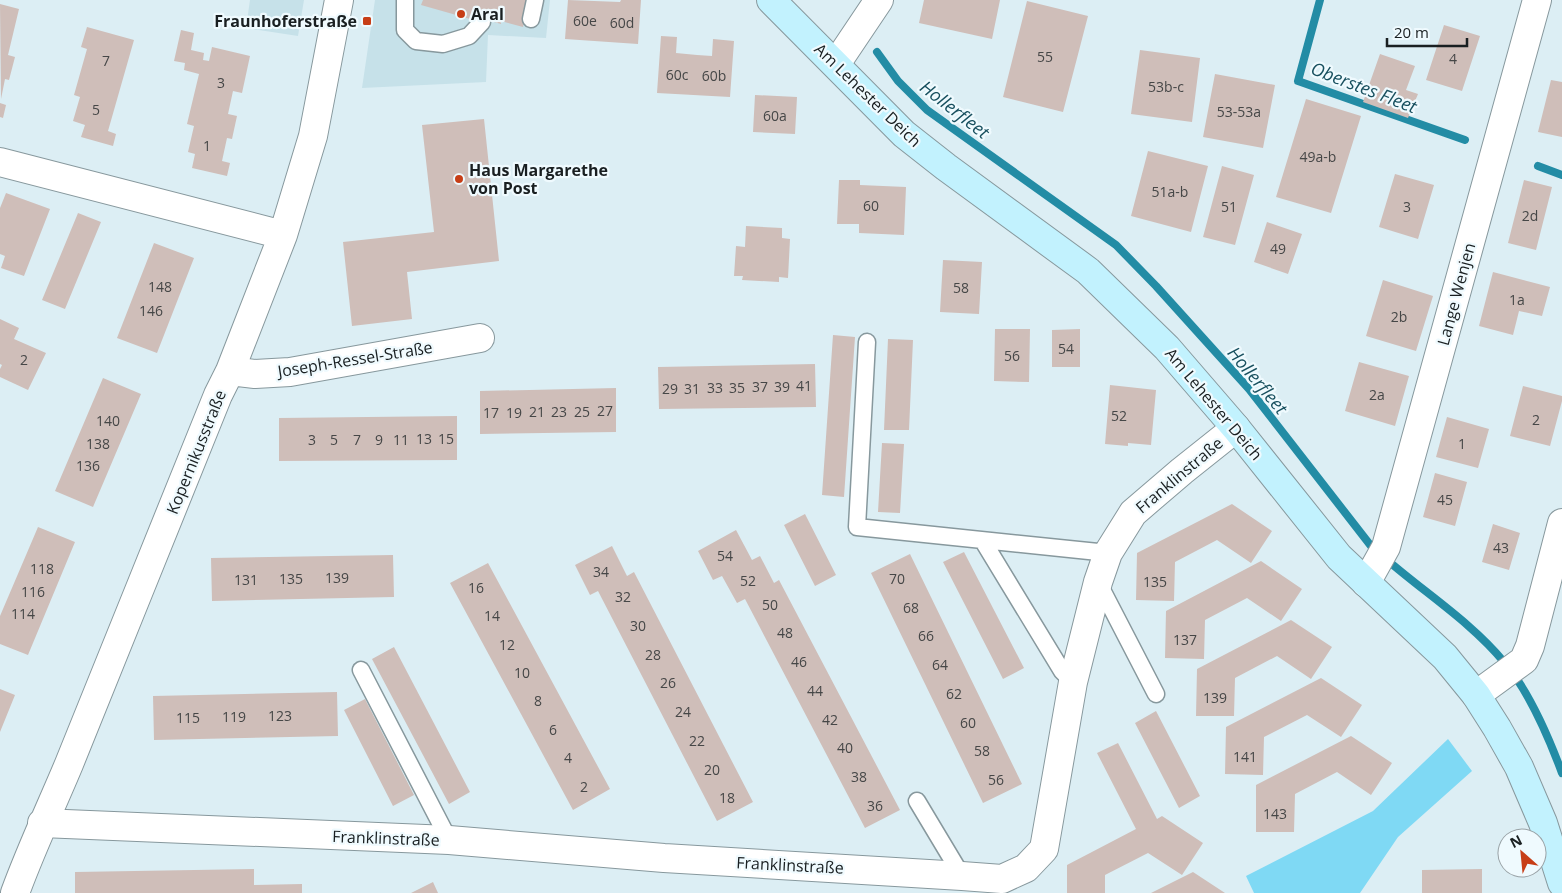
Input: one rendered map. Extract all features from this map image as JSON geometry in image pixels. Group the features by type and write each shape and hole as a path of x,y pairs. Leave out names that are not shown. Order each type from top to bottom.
{"street":[{"name":"Kopernikusstraße","path":"15,893 42,823 61,782 156,553 283,235 313,136 339,0"},
{"name":"Am Lehester Deich","path":"771,0 904,134 946,168 1088,271 1167,348 1236,428 1339,557 1377,564 1445,658 1476,695 1497,728 1519,767 1543,823 1562,884"},
{"path":"836,64 879,0"},
{"name":"Lange Wenjen","path":"1377,564 1537,0"},
{"path":"0,162 283,235"},
{"name":"Joseph-Ressel-Straße","path":"230,371 255,374 290,372 480,338"},
{"name":"Franklinstraße","path":"42,823 450,840 673,858 1002,879 1026,868 1044,848 1073,682 1098,582 1108,553 1133,513 1236,428"},
{"path":"1476,695 1524,660 1530,646 1562,523"}],"lane":[{"path":"405,0 405,30 416,41 443,44 469,36 482,22"},
{"path":"531,19 535,0"},
{"path":"867,342 857,527 1108,553"},
{"path":"983,541 1062,671 1073,682"},
{"path":"1098,582 1156,694"},
{"path":"361,670 450,840"},
{"path":"917,801 962,876"}],"shaded area":[{"path":"250,0 304,0 298,36 246,28"},
{"path":"375,0 550,0 546,38 488,35 486,82 362,88"},
{"path":"1448,739 1472,771 1398,837 1360,893 1254,893 1246,876 1373,811"}],"building":[{"path":"423,0 529,0 523,27 501,21 501,24 491,21 488,24 421,5"},
{"path":"568,0 620,2 621,0 641,0 638,44 565,39"},
{"path":"924,0 1000,0 992,39 919,23"},
{"path":"1027,1 1088,16 1063,112 1003,97"},
{"path":"0,4 19,9 8,55 15,57 9,80 5,79 1,99"},
{"path":"1444,25 1480,36 1462,91 1426,80"},
{"path":"87,27 134,40 108,131 116,134 113,146 81,137 85,125 73,121 80,97 74,95 87,49 81,47"},
{"path":"181,30 194,33 191,50 204,53 203,60 209,61 212,47 250,56 242,93 233,91 228,114 237,116 232,139 227,138 222,161 230,163 227,176 192,168 195,154 188,152 194,126 187,124 199,74 184,70 185,63 174,61"},
{"path":"661,36 677,37 676,53 697,55 712,56 713,39 734,41 730,97 657,93"},
{"path":"1140,50 1200,58 1192,122 1131,114"},
{"path":"1380,54 1415,66 1406,90 1418,94 1408,118 1363,102"},
{"path":"1215,74 1275,85 1263,148 1203,137"},
{"path":"1551,80 1562,82 1562,137 1538,132"},
{"path":"755,95 797,97 795,134 753,132"},
{"path":"1306,99 1361,116 1331,213 1276,197"},
{"path":"0,103 6,105 3,118 0,117"},
{"name":"Haus Margarethe von Post","path":"484,119 499,261 407,272 412,319 352,326 343,242 434,232 422,125"},
{"path":"1148,151 1208,166 1191,232 1131,216"},
{"path":"1222,166 1254,175 1235,245 1203,237"},
{"path":"1395,174 1434,185 1418,239 1379,227"},
{"path":"839,180 860,180 860,185 906,187 904,235 859,233 859,224 837,224"},
{"path":"1524,180 1552,187 1536,250 1508,243"},
{"path":"6,193 50,209 24,276 1,268 5,256 0,254 0,208"},
{"path":"78,213 101,222 65,309 42,300"},
{"path":"1267,222 1302,234 1288,274 1254,262"},
{"path":"746,226 782,228 782,238 790,239 788,278 779,277 779,282 742,280 743,276 734,276 736,246 745,247"},
{"path":"154,243 194,258 157,353 117,338"},
{"path":"943,260 982,262 979,314 940,312"},
{"path":"1493,272 1550,287 1542,316 1519,311 1513,335 1479,326"},
{"path":"1383,280 1433,296 1416,351 1366,336"},
{"path":"0,319 19,328 14,339 46,353 28,390 0,377 2,365 0,364"},
{"path":"995,329 1030,329 1029,382 994,381"},
{"path":"1080,329 1080,367 1052,367 1052,330"},
{"path":"833,335 855,337 844,497 822,495"},
{"path":"888,339 913,340 909,430 884,430"},
{"path":"1359,362 1409,376 1395,426 1345,411"},
{"path":"815,364 816,407 659,409 658,367"},
{"path":"103,378 141,394 93,507 55,491"},
{"path":"1110,385 1156,390 1151,445 1105,444"},
{"path":"1523,386 1562,396 1550,446 1510,436"},
{"path":"616,388 616,432 480,434 480,391"},
{"path":"457,416 457,460 279,461 279,418"},
{"path":"1447,417 1489,429 1478,468 1436,457"},
{"path":"882,443 904,444 900,513 878,512"},
{"path":"1435,473 1467,482 1455,526 1423,517"},
{"path":"1232,504 1272,531 1251,563 1217,540 1175,562 1174,601 1136,600 1137,553"},
{"path":"805,514 836,575 815,586 784,525"},
{"path":"1493,524 1520,533 1509,570 1482,562"},
{"path":"38,527 75,542 28,655 0,644 0,616"},
{"path":"736,530 752,560 760,556 774,583 779,580 900,810 865,828 745,599 737,603 722,576 713,580 698,551"},
{"path":"612,546 627,576 634,572 753,802 717,821 598,591 590,595 575,565"},
{"path":"964,552 1024,668 1003,679 943,562"},
{"path":"910,554 1022,784 983,803 871,573"},
{"path":"393,555 394,597 212,601 211,558"},
{"path":"1261,561 1302,589 1281,621 1247,598 1205,620 1204,659 1165,658 1166,611"},
{"path":"488,563 610,789 573,810 450,583"},
{"path":"1291,620 1332,647 1311,679 1277,656 1235,678 1234,716 1196,716 1197,669"},
{"path":"394,647 470,792 449,804 372,659"},
{"path":"1321,678 1362,705 1341,737 1307,715 1264,737 1263,775 1225,774 1226,727"},
{"path":"0,689 15,695 0,732"},
{"path":"337,692 338,736 154,740 153,696"},
{"path":"365,699 414,795 393,806 344,710"},
{"path":"1156,711 1200,796 1179,808 1135,723"},
{"path":"1351,736 1392,763 1371,795 1337,772 1295,794 1294,832 1256,832 1256,785"},
{"path":"1118,743 1157,819 1162,816 1203,843 1182,875 1148,853 1105,875 1105,893 1067,893 1067,865 1136,829 1097,753"},
{"path":"254,869 254,885 302,884 302,893 75,893 75,872"},
{"path":"1482,869 1482,893 1422,893 1422,870"},
{"path":"1193,872 1225,893 1151,893"},
{"path":"433,882 438,893 411,893"}],"waterway":[{"name":"Oberstes Fleet","path":"1320,0 1298,81 1465,140"},
{"name":"Hollerfleet","path":"877,52 898,81 927,110 1116,245 1156,286 1249,389 1371,546 1377,551"},
{"name":"Oberstes Fleet","path":"1538,166 1562,175"},
{"name":"Hollerfleet","path":"1386,559 1477,634 1504,662 1530,701 1545,730 1562,773"}],"place":[{"name":"Aral","path":"461,14"},
{"name":"Fraunhoferstraße","path":"367,21"},
{"name":"Haus Margarethe von Post","path":"459,179"}]}
